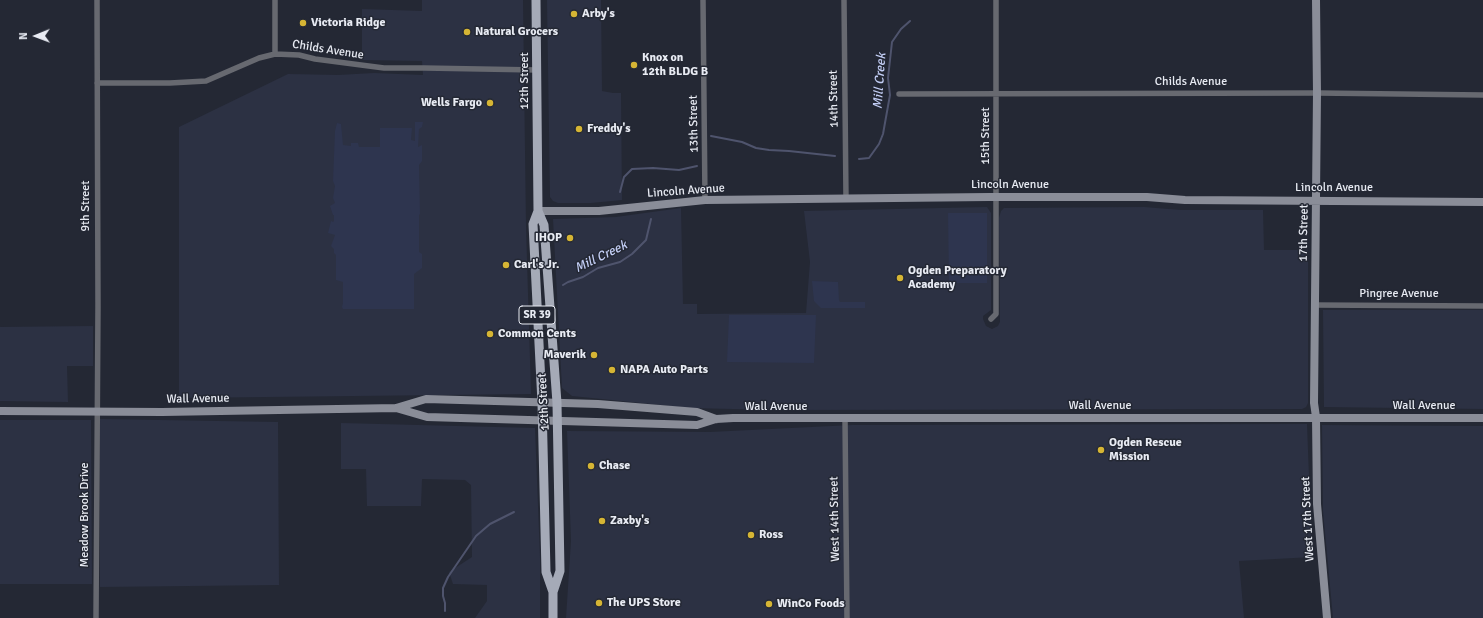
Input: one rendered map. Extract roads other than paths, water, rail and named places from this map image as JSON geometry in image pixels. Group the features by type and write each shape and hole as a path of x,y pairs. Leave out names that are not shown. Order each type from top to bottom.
{"main road":[{"name":"12th Street","path":"536,0 538,211 533,224 542,403 546,572 553,592"},
{"name":"17th Street","path":"1316,0 1317,93 1314,305 1314,403 1316,417"},
{"name":"Lincoln Avenue","path":"538,211 599,211 705,200 846,198 1147,196 1185,200 1483,202"},
{"name":"12th Street","path":"538,211 544,225 557,403 560,571 553,592 553,618"},
{"name":"Wall Avenue","path":"0,411 162,412 396,408 426,399 598,404 697,412 716,419"},
{"name":"Wall Avenue","path":"396,408 427,417 697,425 716,419 733,418 1483,418"},
{"name":"West 17th Street","path":"1316,417 1318,504 1327,618"}],"street":[{"name":"9th Street","path":"97,0 97,411"},
{"path":"275,0 275,54"},
{"name":"13th Street","path":"703,0 705,200"},
{"name":"14th Street","path":"844,0 846,198"},
{"name":"15th Street","path":"991,319 996,314 996,0"},
{"name":"Childs Avenue","path":"97,83 170,83 206,81 259,58 275,54 299,55 316,59 384,68 537,70"},
{"name":"Childs Avenue","path":"899,94 1317,93 1483,95"},
{"name":"Pingree Avenue","path":"1314,305 1483,306"},
{"name":"Meadow Brook Drive","path":"96,618 97,411"},
{"name":"West 14th Street","path":"845,419 847,618"}],"waterway":[{"name":"Mill Creek","path":"859,159 869,158 879,144 883,134 890,95 888,78 892,42 901,29 910,21"},
{"name":"Mill Creek","path":"711,136 742,142 756,148 835,156"},
{"name":"Mill Creek","path":"620,192 624,177 632,169 653,168 679,170 697,166"},
{"name":"Mill Creek","path":"563,285 583,277 598,268 620,262 632,254 646,240 651,219"},
{"name":"Mill Creek","path":"445,611 443,588 448,577 476,536 490,524 514,512"}],"place":[{"name":"Arby's","path":"574,14"},
{"name":"Victoria Ridge","path":"303,23"},
{"name":"Natural Grocers","path":"467,32"},
{"name":"Knox on 12th BLDG B","path":"634,65"},
{"name":"Wells Fargo","path":"490,103"},
{"name":"Freddy's","path":"579,129"},
{"name":"IHOP","path":"570,238"},
{"name":"Carl's Jr.","path":"506,265"},
{"name":"Ogden Preparatory Academy","path":"900,278"},
{"name":"Common Cents","path":"490,334"},
{"name":"Maverik","path":"594,355"},
{"name":"NAPA Auto Parts","path":"612,370"},
{"name":"Ogden Rescue Mission","path":"1101,450"},
{"name":"Chase","path":"591,466"},
{"name":"Zaxby's","path":"602,521"},
{"name":"Ross","path":"751,535"},
{"name":"The UPS Store","path":"599,603"},
{"name":"WinCo Foods","path":"769,604"}]}
